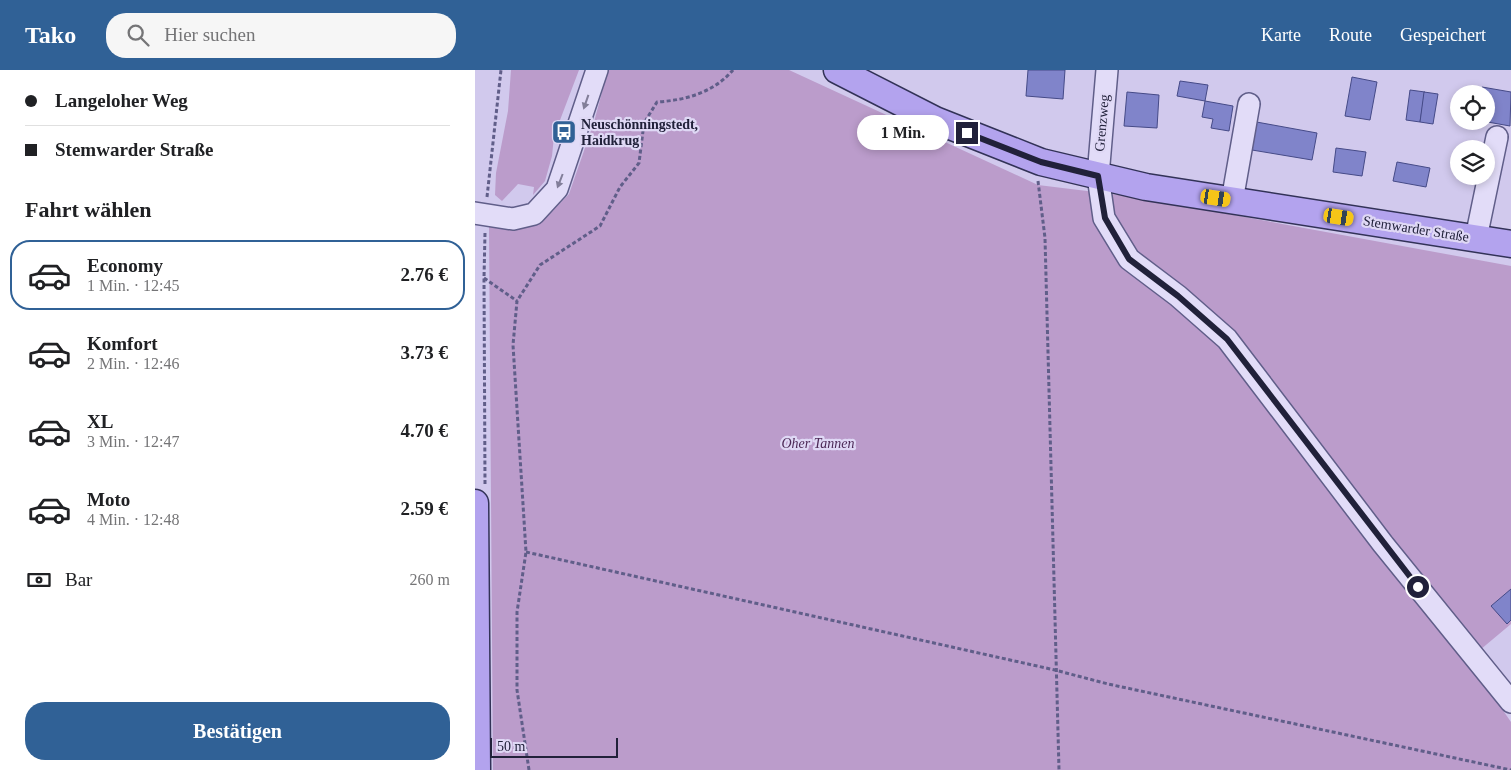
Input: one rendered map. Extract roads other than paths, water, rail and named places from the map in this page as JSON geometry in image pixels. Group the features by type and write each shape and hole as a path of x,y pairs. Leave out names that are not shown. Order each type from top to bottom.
{"main road":[{"name":"Stemwarder Straße","path":"837,70 935,120 1041,162 1146,188 1511,244"},
{"path":"477,770 475,540 480,494"}],"street":[{"path":"481,214 513,219 534,214 557,189 597,70"},
{"name":"Grenzweg","path":"1107,70 1098,176 1105,218 1129,259 1178,296 1227,339 1383,544 1511,702"},
{"path":"1232,201 1249,104"},
{"path":"1476,238 1497,137"}],"place":[{"name":"Neuschönningstedt, Haidkrug","path":"564,132"}],"park label":[{"name":"Oher Tannen","path":"818,443"}]}
